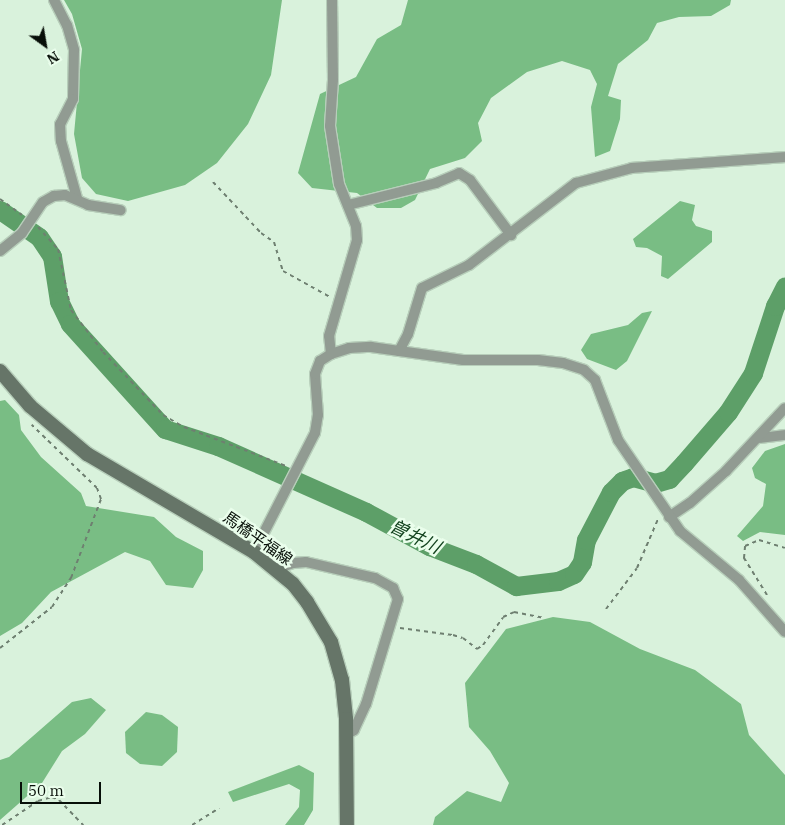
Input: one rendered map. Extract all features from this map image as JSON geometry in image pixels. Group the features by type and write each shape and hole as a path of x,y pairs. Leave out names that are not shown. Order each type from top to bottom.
{"main road":[{"name":"馬橋平福線","path":"0,371 30,406 88,454 254,552 276,569 307,602 331,642 342,680 346,735 347,825"}],"street":[{"path":"54,0 67,25 74,50 73,99 60,124 61,141 76,198"},
{"path":"331,354 329,336 357,240 348,205 339,184 330,126 332,0"},
{"path":"399,350 410,328 422,288 469,265 511,235 560,193 590,177 632,168 785,157"},
{"path":"348,205 430,185 459,173 465,174 511,235"},
{"path":"0,251 22,233 43,202 54,196 76,198 88,205 121,210"},
{"path":"254,552 290,486 315,433 318,416 315,374 320,362 331,354 349,348 371,347 463,360 538,360 584,370 602,390 611,425 643,479 680,531 740,580 785,632"},
{"path":"667,514 690,503 760,438 785,408"},
{"path":"760,438 785,435"},
{"path":"276,569 306,562 386,582 398,599 366,704 354,730 346,735"}],"path":[{"path":"212,182 261,234 274,242 283,270 338,302"},
{"path":"0,199 29,222 58,249 66,294 75,316 103,352 164,414 184,428 247,450 296,473"},
{"path":"0,648 52,607 71,578 101,499 97,488 36,430 29,415 30,406"},
{"path":"606,609 616,600 637,568 658,520 667,514"},
{"path":"764,606 768,596 744,558 745,546 759,540 785,548"},
{"path":"391,627 454,635 463,638 477,649 483,645 503,617 514,612 544,618"},
{"path":"2,825 38,801 52,797 59,800 83,825"},
{"path":"192,825 219,808"}],"green space":[{"path":"64,0 282,0 271,75 248,124 217,163 185,185 128,201 96,194 82,178 74,134 82,49 72,14"},
{"path":"408,0 731,0 730,5 711,16 679,17 657,23 648,40 618,64 608,96 621,100 620,119 610,151 595,157 591,107 597,84 590,70 562,61 527,72 491,98 478,123 482,141 465,158 430,169 415,200 401,208 377,208 357,193 312,188 298,173 320,94 356,77 377,39 401,25"},
{"path":"680,201 695,205 692,220 696,226 712,231 712,242 668,279 661,276 662,256 647,248 636,247 633,239"},
{"path":"652,311 627,361 616,370 587,359 581,350 591,334 628,325 642,313"},
{"path":"5,400 19,415 21,430 41,457 81,493 86,506 154,517 176,537 203,551 203,570 193,588 166,585 150,561 125,552 51,592 22,623 0,636 0,401"},
{"path":"785,444 785,535 760,532 743,541 737,536 763,506 766,484 755,478 752,468 765,451"},
{"path":"553,617 590,622 640,649 695,670 741,704 749,735 785,775 785,825 433,825 435,817 467,791 501,802 509,783 490,751 469,727 465,683 506,629"},
{"path":"91,698 106,710 85,734 62,751 42,783 0,820 0,760 9,757 72,702"},
{"path":"146,712 162,715 178,727 177,752 162,766 140,764 126,753 125,732"},
{"path":"299,765 314,773 313,810 304,825 285,825 299,807 300,790 289,784 233,802 228,792"}],"waterway":[{"name":"曽井川","path":"0,210 39,237 52,256 59,301 70,324 165,429 218,446 366,512 429,546 476,564 516,586 558,581 574,574 582,562 586,540 611,492 622,481 633,477 655,483 669,479 684,463 728,412 753,373 775,306 785,286"}]}
